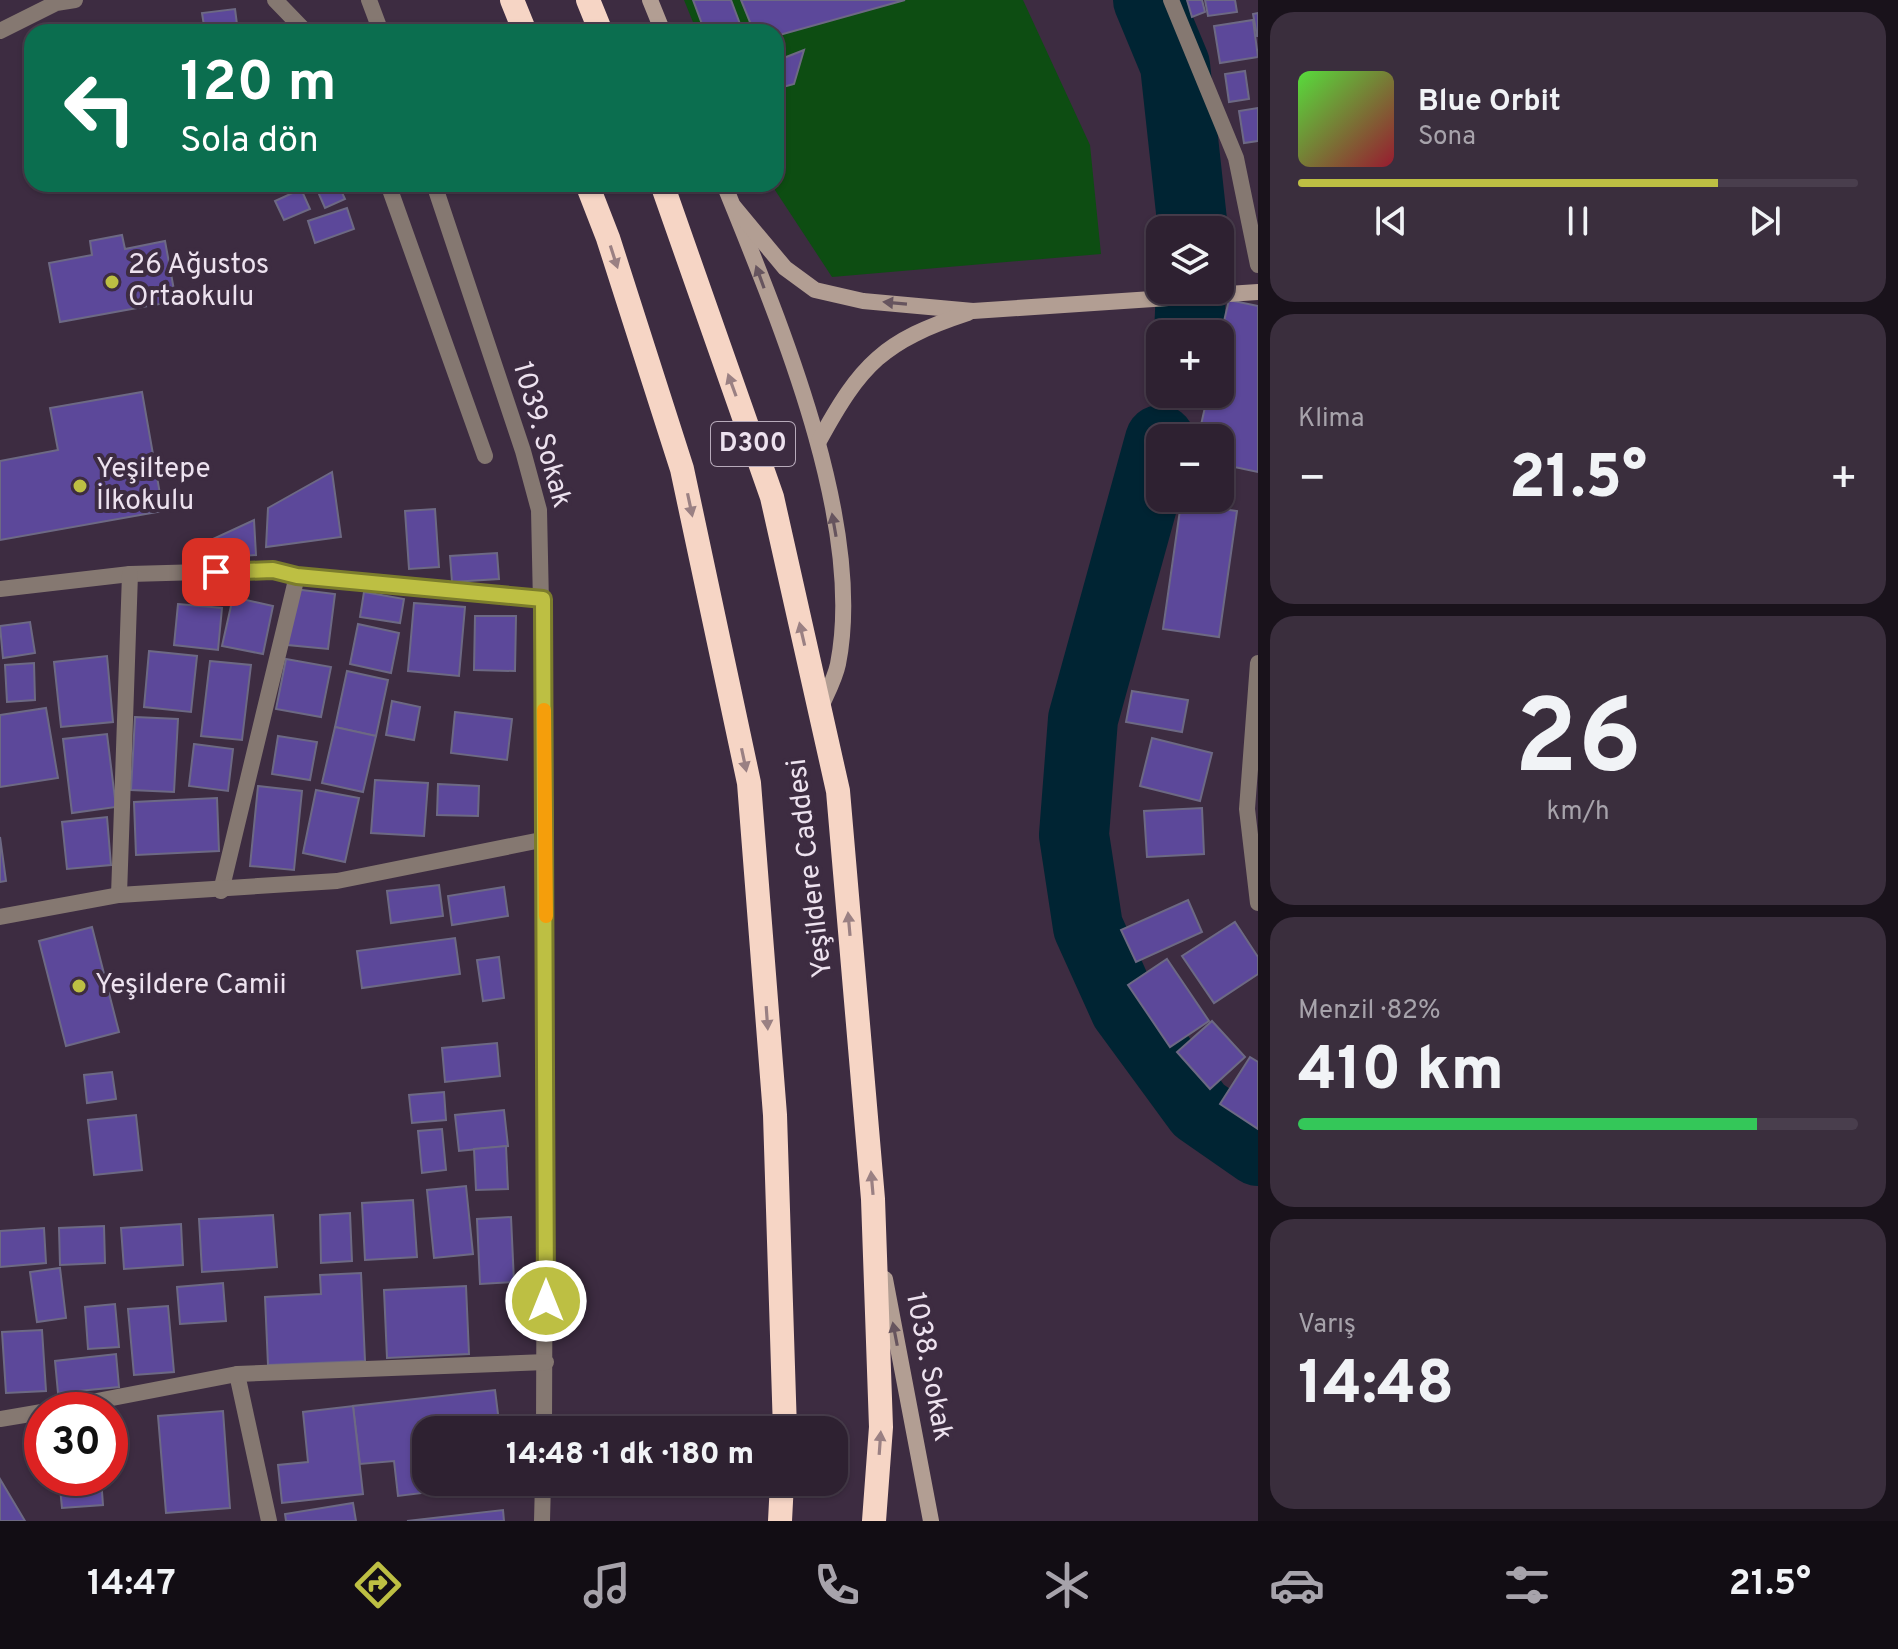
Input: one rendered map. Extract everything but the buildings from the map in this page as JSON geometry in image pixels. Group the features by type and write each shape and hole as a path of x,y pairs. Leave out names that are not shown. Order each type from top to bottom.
{"highway":[{"path":"512,0 522,24"},
{"path":"588,0 598,24"},
{"name":"Yeşildere Caddesi","path":"590,192 608,238 682,469 749,783 775,1115 785,1416"},
{"name":"Yeşildere Caddesi","path":"665,192 772,497 838,791 874,1224 881,1427 874,1521"},
{"path":"780,1521 781,1496"}],"main road":[{"path":"650,0 660,24"},
{"path":"727,192 819,441 840,554 843,617 838,666 819,710"},
{"path":"734,207 785,268 815,290 863,301 973,311 1258,292"},
{"path":"819,441 845,394 867,364 896,342 934,324 973,311"},
{"name":"1038. Sokak","path":"874,1224 931,1521"}],"street":[{"path":"0,31 56,3 75,0"},
{"path":"275,0 298,24"},
{"path":"369,0 378,24"},
{"path":"1171,0 1236,158 1258,265"},
{"path":"391,192 485,456"},
{"name":"1039. Sokak","path":"437,192 535,496 543,599 546,839 544,1416"},
{"path":"0,589 130,574 273,570 297,576 543,599"},
{"path":"119,895 130,574"},
{"path":"221,891 297,576"},
{"path":"1258,663 1247,809 1258,903"},
{"path":"0,917 119,895 221,891 337,881 546,839"},
{"path":"128,1395 237,1374 546,1362"},
{"path":"237,1374 269,1521"},
{"path":"0,1419 24,1415"},
{"path":"542,1521 543,1496"}],"green space":[{"path":"684,0 1023,0 1090,145 1101,254 832,277 776,192 784,192 784,24 694,24"}],"waterway":[{"path":"1148,0 1175,65 1191,216"},
{"path":"1190,304 1190,320"},
{"path":"1146,491 1083,719 1074,835 1088,927 1125,1009 1199,1110 1258,1151"}],"slow traffic":[{"path":"544,710 546,916"}],"place":[{"name":"26 Ağustos Ortaokulu","path":"112,282"},
{"name":"Yeşiltepe İlkokulu","path":"80,486"},
{"name":"Yeşildere Camii","path":"79,986"}],"route":[{"path":"216,572 273,570 297,576 543,599 546,1301"}]}
